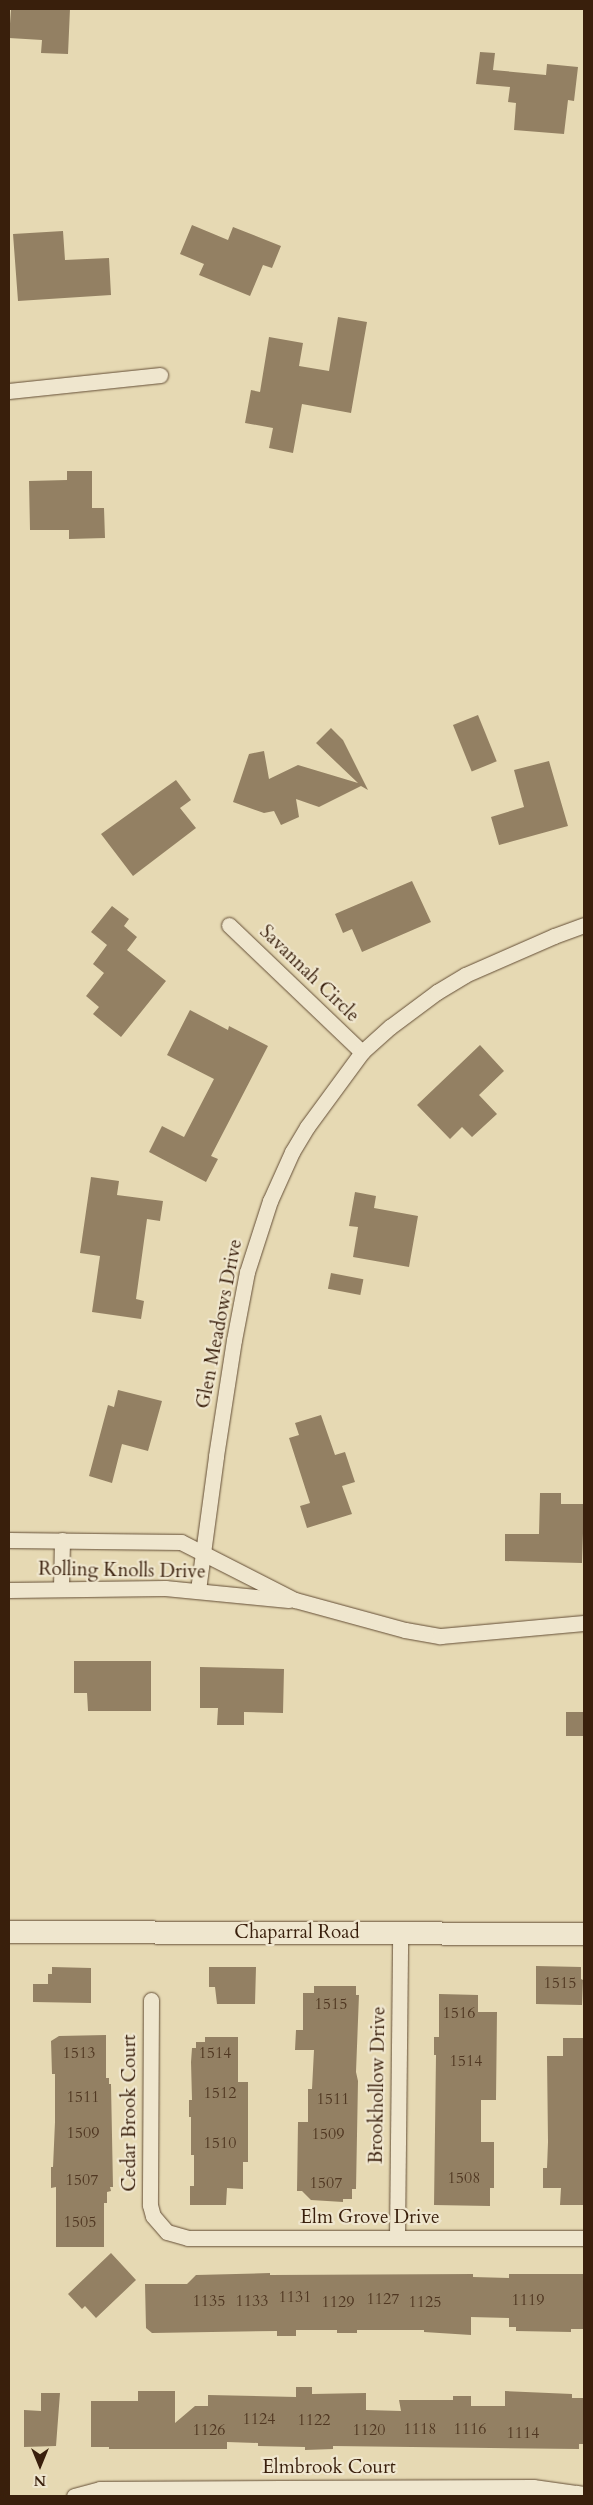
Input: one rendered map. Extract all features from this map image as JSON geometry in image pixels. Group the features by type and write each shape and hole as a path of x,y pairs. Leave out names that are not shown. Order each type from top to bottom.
{"main road":[{"name":"Chaparral Road","path":"9,1932 584,1934"}],"street":[{"path":"9,391 160,375"},
{"name":"Savannah Circle","path":"229,925 362,1052"},
{"name":"Glen Meadows Drive","path":"198,1590 234,1340 247,1272 270,1201 292,1152 307,1127 362,1052 390,1027 438,992 465,976 554,936 584,925"},
{"name":"Rolling Knolls Drive","path":"9,1540 181,1542 295,1600 405,1630 440,1636 584,1623"},
{"path":"61,1588 62,1540"},
{"name":"Rolling Knolls Drive","path":"9,1590 61,1588 198,1590 246,1597 295,1600"},
{"name":"Brookhollow Drive","path":"396,2238 400,1933"},
{"name":"Cedar Brook Court","path":"151,2000 150,2205 159,2225"},
{"name":"Elm Grove Drive","path":"159,2225 178,2237 188,2238 584,2238"},
{"name":"Elmbrook Court","path":"74,2496 100,2489 533,2487 584,2494"}],"building":[{"path":"11,9 70,9 68,54 41,53 42,40 9,38"},
{"path":"480,52 495,53 493,70 546,75 547,64 578,67 574,101 568,100 564,134 514,130 516,103 508,102 510,87 476,84"},
{"path":"192,225 228,240 233,227 281,246 272,268 263,265 250,296 199,275 204,264 180,254"},
{"path":"63,231 65,260 109,258 111,295 18,301 13,234"},
{"path":"338,317 367,322 351,413 302,404 293,453 269,448 273,428 245,423 251,390 260,392 269,337 303,343 299,366 329,371"},
{"path":"67,471 92,471 92,508 104,508 105,538 69,539 69,530 30,530 29,481 67,480"},
{"path":"478,715 497,761 472,771 453,725"},
{"path":"331,728 343,740 368,790 361,786 319,807 296,799 299,817 281,825 274,811 264,813 233,802 249,754 264,751 269,779 298,765 358,783 316,743"},
{"path":"549,761 568,826 499,845 491,817 524,807 514,770"},
{"path":"176,780 191,800 180,808 196,828 133,876 101,834"},
{"path":"412,881 431,922 362,952 352,929 343,933 335,914"},
{"path":"112,906 129,919 124,926 137,937 127,950 166,981 121,1037 93,1014 99,1007 86,996 104,973 93,964 107,945 91,932"},
{"path":"190,1010 228,1030 229,1026 268,1046 211,1156 218,1159 206,1182 149,1152 162,1126 184,1137 214,1079 167,1055"},
{"path":"480,1045 504,1071 479,1095 497,1114 472,1137 462,1127 450,1139 417,1105"},
{"path":"91,1177 119,1181 117,1195 163,1201 160,1221 147,1219 136,1299 144,1301 141,1319 92,1312 100,1256 80,1253"},
{"path":"355,1192 376,1196 374,1208 418,1216 409,1267 353,1257 358,1227 349,1226"},
{"path":"331,1273 363,1279 360,1295 328,1289"},
{"path":"118,1390 162,1401 148,1451 122,1444 112,1483 89,1476 108,1405 114,1407"},
{"path":"321,1415 335,1455 345,1452 355,1482 342,1486 352,1514 307,1528 300,1506 310,1503 289,1438 299,1435 295,1423"},
{"path":"540,1493 561,1493 561,1504 584,1504 582,1563 505,1561 505,1534 539,1534"},
{"path":"74,1661 151,1661 151,1711 88,1711 87,1693 74,1693"},
{"path":"200,1667 284,1669 283,1713 244,1712 244,1725 217,1725 218,1708 200,1708"},
{"path":"566,1712 584,1712 584,1736 566,1736"},
{"path":"536,1966 581,1967 581,1979 583,1980 582,2005 536,2004"},
{"path":"52,1967 91,1968 91,2003 33,2002 33,1984 48,1984 48,1974 52,1974"},
{"path":"209,1967 256,1967 255,2004 217,2004 215,1987 209,1987"},
{"path":"314,1986 356,1986 356,1995 359,1995 356,2072 358,2081 356,2189 352,2189 352,2199 343,2199 343,2202 311,2200 302,2191 297,2191 298,2122 308,2122 308,2089 312,2089 314,2050 295,2050 296,2030 303,2030 303,1993 314,1993"},
{"path":"439,1994 478,1995 478,2012 497,2012 496,2100 481,2100 481,2142 494,2142 494,2188 490,2188 490,2206 434,2205 436,2055 434,2055 434,2037 439,2037"},
{"path":"106,2035 106,2078 109,2078 109,2084 111,2084 113,2187 110,2187 111,2191 107,2192 107,2203 104,2203 104,2247 56,2247 56,2187 51,2188 55,2122 55,2074 52,2074 51,2041 59,2036"},
{"path":"205,2037 238,2037 238,2082 248,2082 248,2162 243,2162 243,2189 227,2188 226,2205 190,2205 190,2186 194,2186 194,2155 191,2155 191,2117 189,2117 189,2100 192,2100 192,2048 196,2048 196,2042 205,2042"},
{"path":"563,2038 584,2038 584,2205 560,2205 561,2188 543,2188 543,2168 547,2168 548,2142 547,2056 563,2056"},
{"path":"111,2253 136,2280 96,2318 85,2306 82,2309 68,2294"},
{"path":"270,2273 270,2275 473,2274 473,2277 509,2278 509,2274 584,2274 584,2329 571,2329 571,2332 516,2331 516,2327 509,2327 509,2318 471,2317 471,2335 424,2332 424,2330 357,2330 357,2333 337,2333 337,2330 296,2330 296,2336 277,2336 277,2331 152,2333 146,2328 145,2284 187,2284 196,2275"},
{"path":"296,2387 312,2387 312,2394 366,2393 366,2410 401,2411 399,2400 453,2400 453,2396 471,2396 471,2406 505,2406 505,2391 572,2394 572,2398 584,2398 584,2444 579,2444 579,2449 333,2446 333,2449 305,2450 305,2447 258,2446 258,2443 227,2442 227,2449 109,2449 109,2447 91,2447 91,2401 138,2401 138,2391 175,2391 175,2423 195,2406 208,2406 208,2395 296,2397"},
{"path":"41,2393 60,2393 56,2446 24,2447 24,2410 41,2411"}]}
